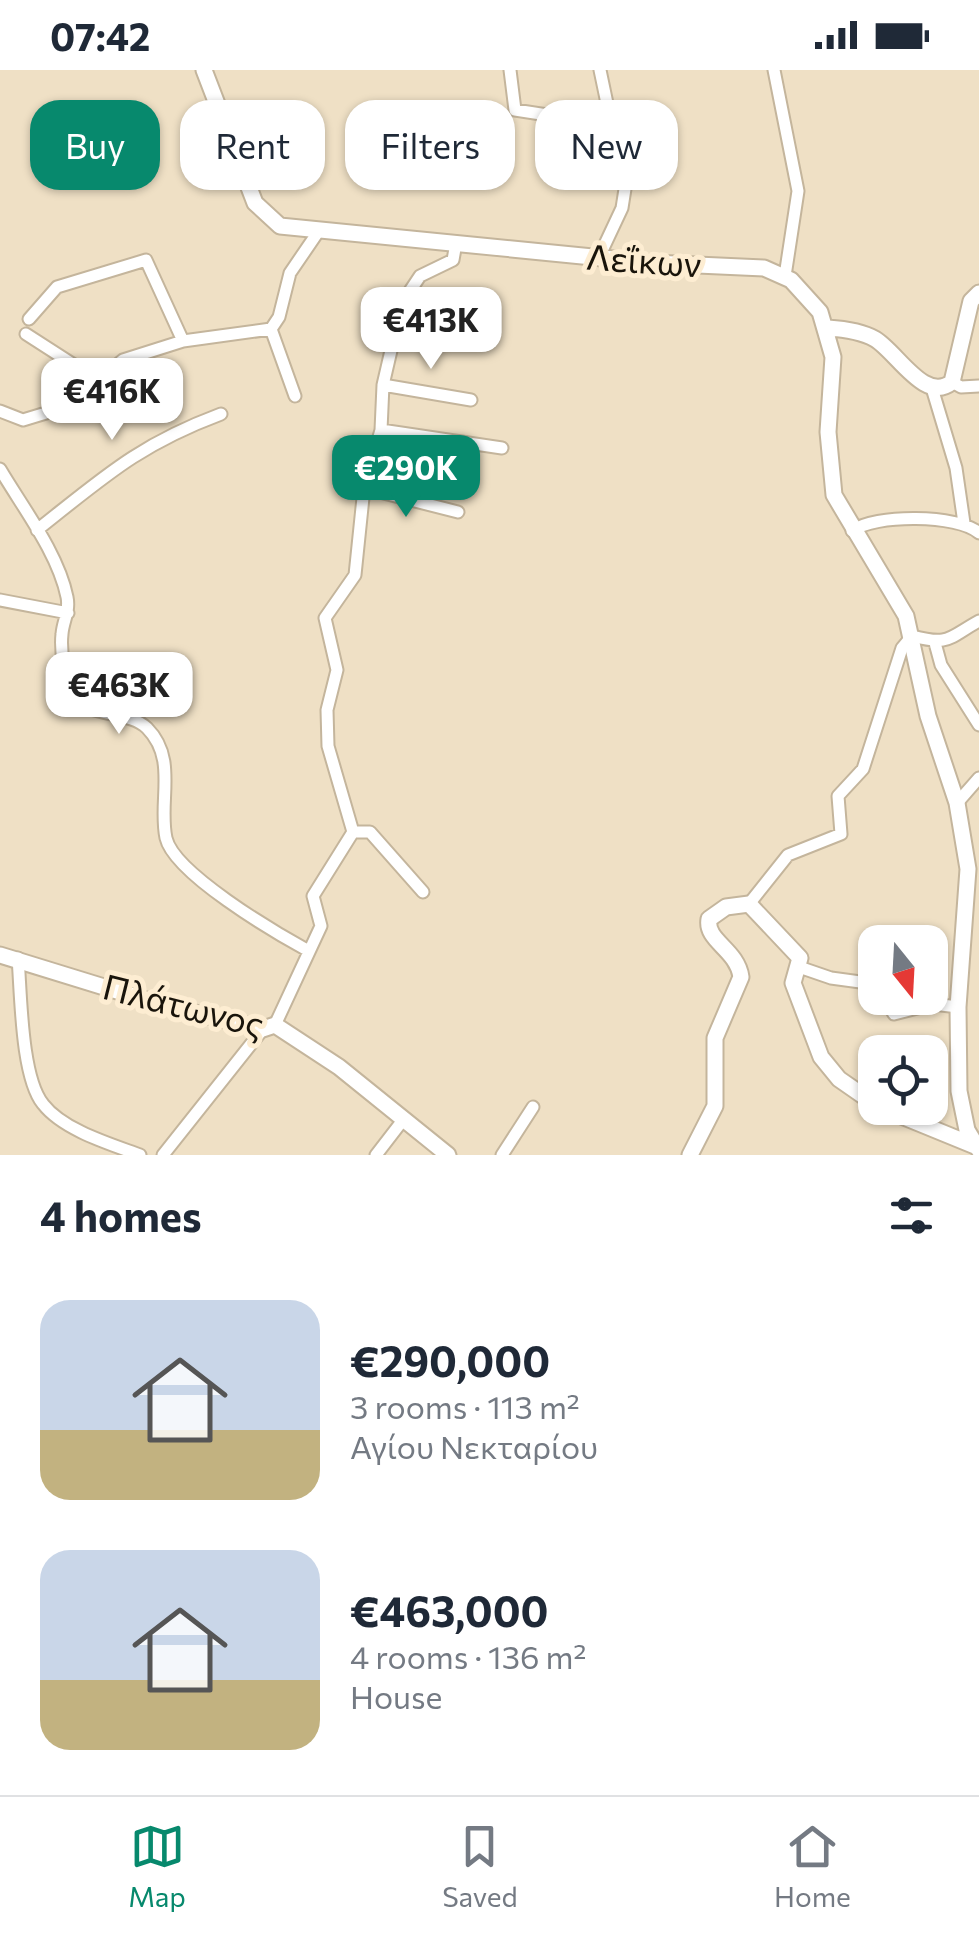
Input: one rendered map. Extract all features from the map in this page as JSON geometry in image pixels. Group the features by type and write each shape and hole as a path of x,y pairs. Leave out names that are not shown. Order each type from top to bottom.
{"street":[{"name":"Λεΐκων","path":"204,70 258,208 276,224 318,232 756,267 785,276"},
{"path":"510,70 515,110 535,113"},
{"path":"600,70 607,100"},
{"path":"774,70 798,191 785,276 820,312 828,328 832,357 828,432 832,487 852,531 899,602 912,636 928,716 957,804 968,869 958,1007 959,1091 977,1148"},
{"path":"599,257 624,190"},
{"path":"0,411 16,420 54,410 83,397 123,360 183,341 271,329 279,317 290,273 318,232"},
{"path":"163,1155 269,1027 320,926 314,904 316,889 352,832 328,746 328,710 337,670 326,618 355,575 364,488 381,430 384,384 404,297 420,276 453,260 456,243"},
{"path":"29,319 57,287 146,260 183,341"},
{"path":"952,382 972,300 979,294"},
{"path":"828,328 876,340 932,388 956,468 964,523"},
{"path":"271,329 295,396"},
{"path":"26,334 99,382"},
{"path":"932,388 952,382 961,387 979,386"},
{"path":"384,384 471,400"},
{"path":"37,530 110,469 180,429 221,414"},
{"path":"381,430 502,448"},
{"path":"0,469 37,530 66,592 68,613 62,646 71,693 82,704 139,722 154,738 168,782 166,839 174,854 232,905 307,950"},
{"path":"364,488 458,512"},
{"path":"852,531 867,521 886,518 964,523 979,533"},
{"path":"0,600 68,613"},
{"path":"912,636 936,643 949,641 977,619"},
{"path":"690,1155 714,1106 716,1038 742,977 734,954 710,934 709,919 726,907 749,904 788,855 841,834 838,796 862,770 902,648 912,636"},
{"path":"936,643 941,664 979,724"},
{"path":"957,804 979,778"},
{"path":"352,832 370,832 423,892"},
{"path":"749,904 800,958 793,983 821,1056 839,1079 858,1092"},
{"name":"Πλάτωνος","path":"0,955 169,1007 269,1027 340,1066 448,1155"},
{"path":"18,958 24,1029 38,1098 46,1109 84,1132 140,1155"},
{"path":"799,967 858,982"},
{"path":"948,1006 958,1007"},
{"path":"502,1155 533,1106"},
{"path":"376,1155 403,1120"},
{"path":"922,1125 977,1148"}]}
